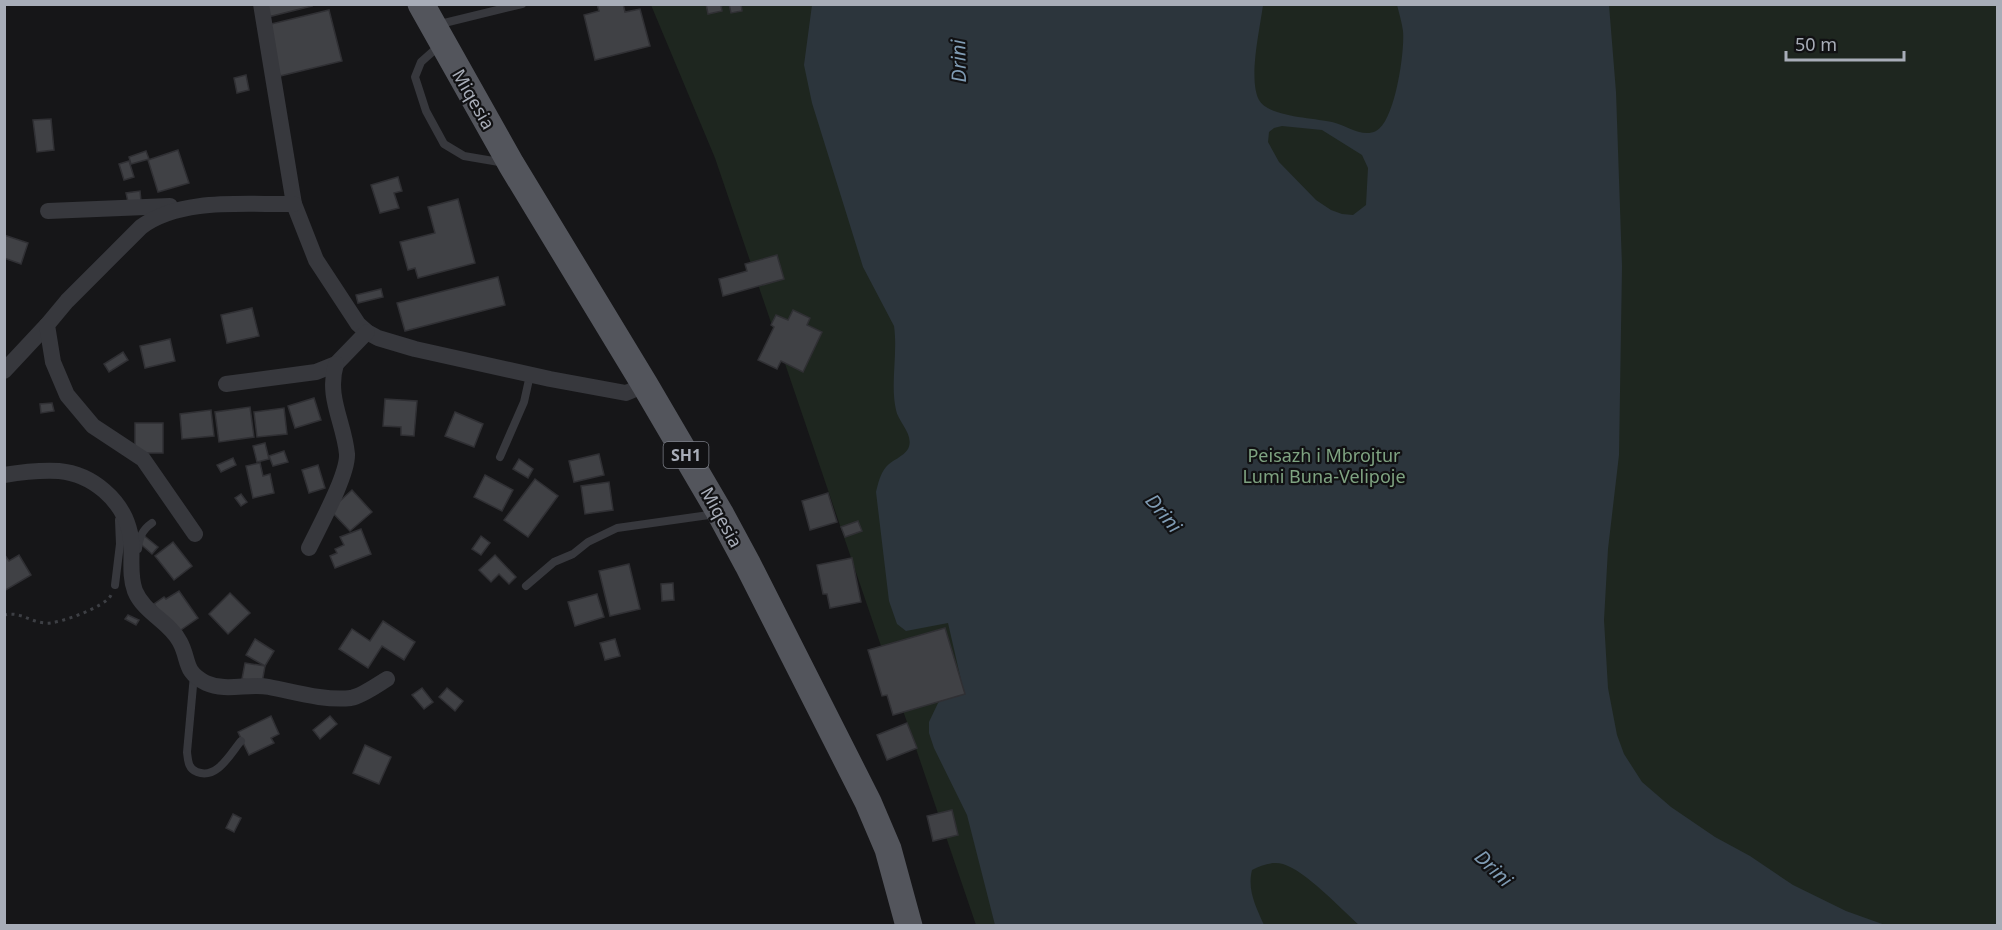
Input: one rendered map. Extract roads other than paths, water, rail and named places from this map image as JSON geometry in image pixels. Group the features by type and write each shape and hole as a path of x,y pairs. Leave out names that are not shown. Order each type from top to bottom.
{"main road":[{"name":"Miqesia","path":"432,25 511,164 720,513 868,801 888,849 909,926"}],"street":[{"path":"261,4 294,204 316,260 358,324 367,333 414,349 530,375 626,393 645,385"},
{"path":"48,211 294,204"},
{"path":"4,371 67,301 141,226 154,217 194,206"},
{"path":"47,325 53,362 67,395 93,426 143,459 195,534"},
{"path":"225,384 316,372 336,364 367,333"},
{"path":"309,548 345,470 347,455 333,393 332,378 336,364"},
{"path":"4,476 25,472 61,471 82,477 110,494 124,516 130,533 131,570 135,592 146,609 164,623 180,642 187,664 195,675 208,684 224,687 266,686 318,697 352,698 387,679"}],"lane":[{"path":"511,164 464,156 444,144 426,111 415,77 432,25 522,4"},
{"path":"500,457 524,402 530,375"},
{"path":"115,502 121,527 115,585"},
{"path":"526,586 554,562 573,554 588,542 617,528 720,513"},
{"path":"135,592 135,566 139,539 145,528 152,523"},
{"path":"195,675 187,752 188,764 195,772 208,774 218,770 241,741"}],"water":[{"name":"Peisazh i Mbrojtur Lumi Buna-Velipoje","path":"812,5 1263,5 1255,80 1259,100 1264,106 1292,116 1332,122 1360,132 1371,133 1383,125 1389,114 1397,85 1403,28 1397,5 1609,5 1616,92 1622,266 1619,455 1608,549 1604,620 1608,688 1617,735 1624,754 1642,782 1671,807 1793,885 1846,911 1885,925 1359,925 1302,874 1283,864 1275,863 1252,870 1251,891 1264,925 995,925 967,815 929,733 929,722 938,703 964,693 948,623 906,631 897,624 889,601 876,492 884,470 906,452 910,444 908,434 897,415 894,400 894,326 863,267 812,103 804,65","holes":["1282,126 1322,130 1362,155 1368,168 1366,205 1353,215 1331,210 1316,200 1279,162 1268,142 1269,132"]}],"water label":[{"name":"Drini","path":"958,61"},
{"name":"Drini","path":"1164,513"},
{"name":"Drini","path":"1494,868"}]}
